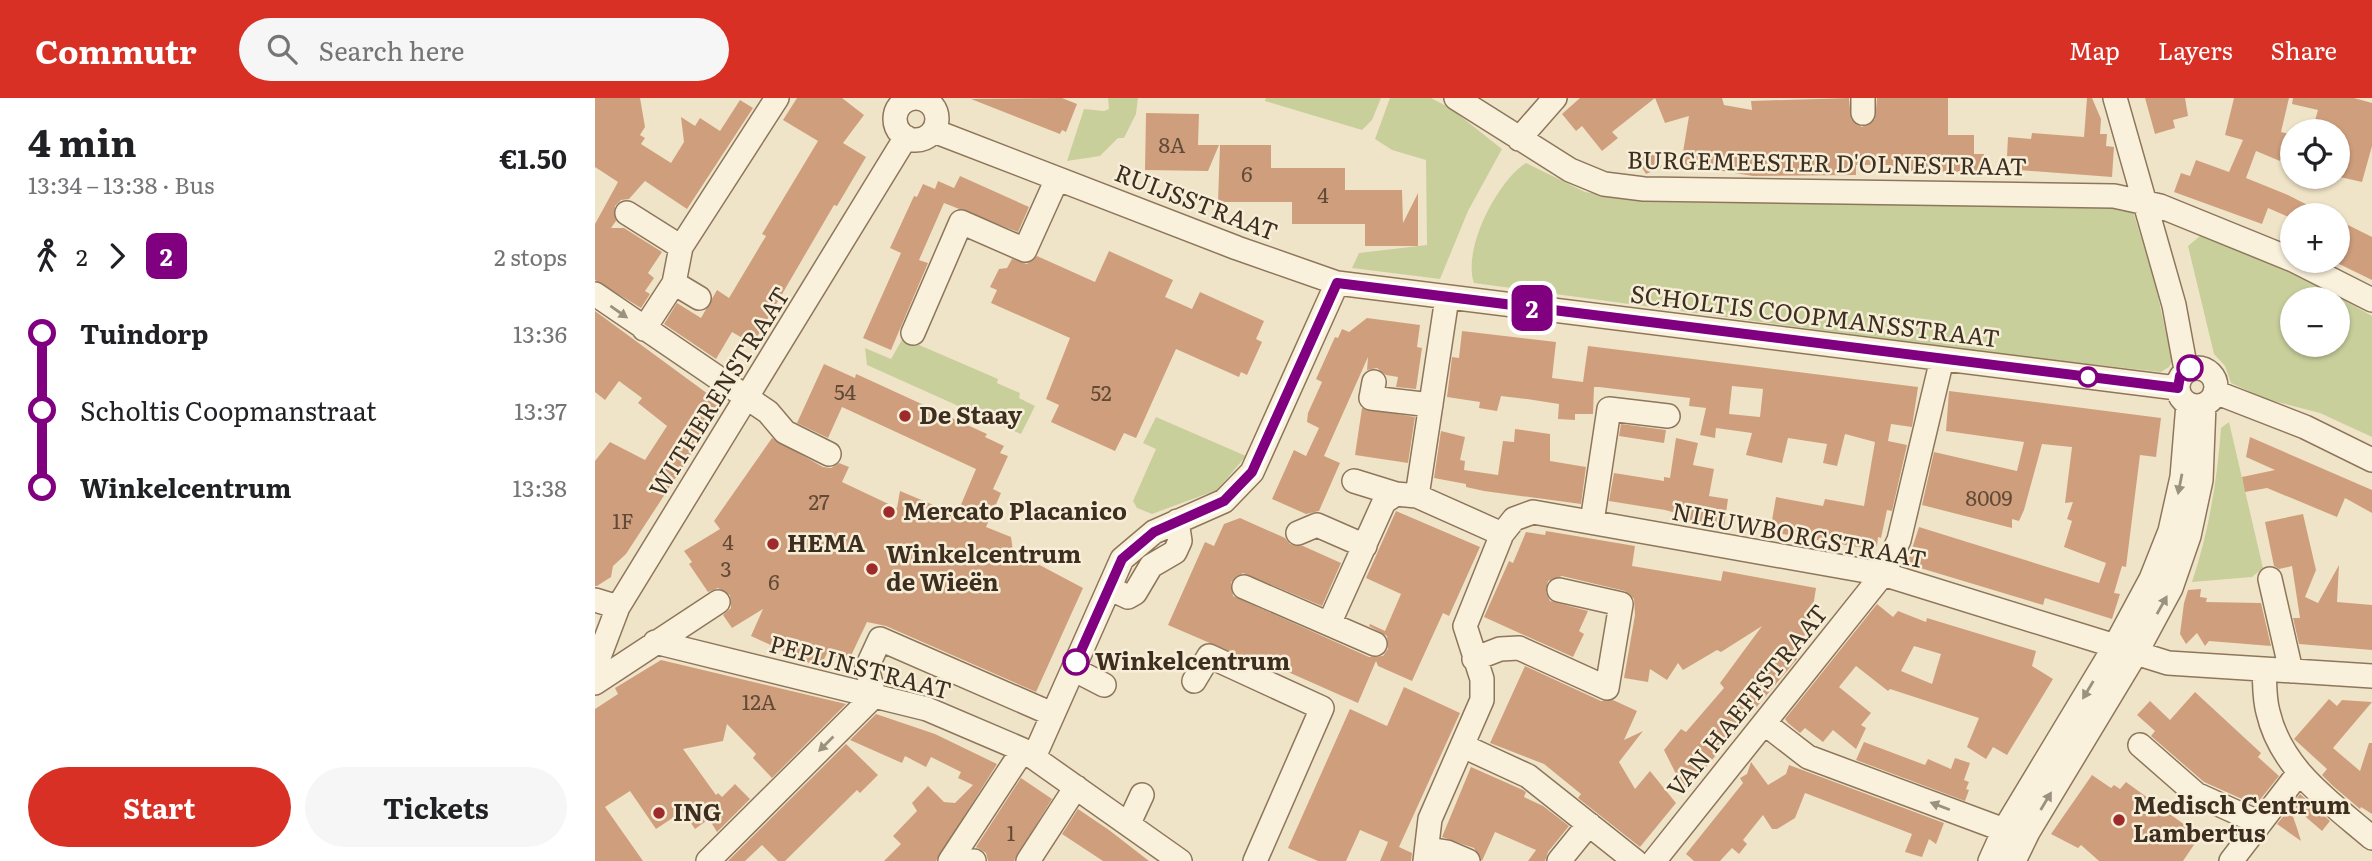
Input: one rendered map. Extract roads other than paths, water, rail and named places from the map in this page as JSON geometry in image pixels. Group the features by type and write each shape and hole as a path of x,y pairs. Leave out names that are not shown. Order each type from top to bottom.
{"street":[{"path":"644,329 674,283 681,247 777,98"},
{"name":"BURGEMEESTER D'OLNESTRAAT","path":"1456,98 1570,170 1604,184 1644,188 2113,195 2152,203 2280,254"},
{"path":"1519,139 1555,98"},
{"path":"2014,861 2125,650 2170,531 2182,477 2195,388 2185,296 2115,98"},
{"path":"2129,98 2152,203"},
{"path":"909,101 937,116 934,131 919,140 906,137 896,124 909,101"},
{"name":"RUIJSSTRAAT","path":"934,131 1237,248 1337,283 1447,298"},
{"name":"WITHERENSTRAAT","path":"596,682 599,657 618,607 906,137"},
{"path":"913,333 961,222 1025,250 1057,179"},
{"path":"627,213 681,247"},
{"name":"BURGEMEESTER D'OLNESTRAAT","path":"2319,273 2372,300"},
{"path":"674,283 699,298"},
{"path":"950,861 1028,753 1052,714 1122,559 1154,532 1224,501 1252,472 1337,283"},
{"path":"595,294 768,412 785,432 829,454"},
{"path":"1406,495 1431,405 1447,298"},
{"name":"SCHOLTIS COOPMANSSTRAAT","path":"1447,298 2195,388 2305,427 2372,460"},
{"name":"VAN HAEFFSTRAAT","path":"1662,858 1764,723 1883,574 1899,540 1942,359"},
{"path":"1374,382 1371,398 1431,405"},
{"path":"1592,522 1609,409 1668,416"},
{"path":"1354,481 1406,495 1502,534 1466,620 1465,633 1482,679 1483,694 1430,819 1426,855 1447,852 1468,861"},
{"path":"1329,624 1384,502 1406,495"},
{"name":"NIEUWBORGSTRAAT","path":"1502,534 1514,519 1533,512 1883,574 2168,663 2372,676"},
{"path":"1298,533 1317,525 1365,546"},
{"path":"2270,579 2291,671"},
{"path":"1244,587 1375,644"},
{"path":"1474,659 1505,648 1519,648 1607,688 1621,604 1559,590"},
{"path":"595,600 618,607"},
{"path":"596,682 718,601"},
{"path":"708,861 874,696 867,667 880,639 1052,714"},
{"name":"PEPIJNSTRAAT","path":"655,642 927,709 1028,753 1129,823 1167,857"},
{"path":"1990,861 2004,830 2125,650"},
{"path":"1194,681 1209,656 1322,708 1255,861"},
{"path":"1073,669 1104,685"},
{"path":"2264,669 2267,710 2278,741 2298,774 2372,838"},
{"path":"1764,723 1808,757 2004,830"},
{"path":"1463,746 1528,776 1635,861"},
{"path":"2140,746 2196,794 2260,823"},
{"path":"2231,861 2298,774"},
{"path":"1028,861 1076,787"},
{"path":"1129,823 1142,794"},
{"path":"1559,861 1589,824"}],"place":[{"name":"De Staay","path":"905,416"},
{"name":"Mercato Placanico","path":"889,512"},
{"name":"HEMA","path":"773,544"},
{"name":"Winkelcentrum de Wieën","path":"872,569"},
{"name":"Winkelcentrum","path":"1076,662"},
{"name":"ING","path":"659,813"},
{"name":"Medisch Centrum Lambertus","path":"2119,820"}]}
